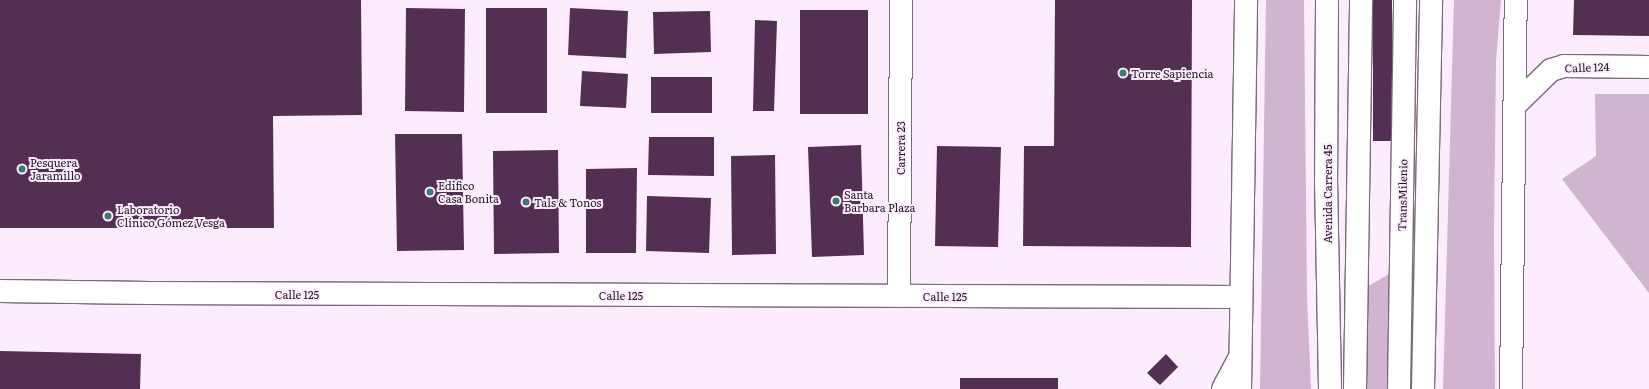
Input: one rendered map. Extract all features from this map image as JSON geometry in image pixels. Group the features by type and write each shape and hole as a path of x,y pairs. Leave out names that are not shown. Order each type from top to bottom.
{"main road":[{"name":"Carrera 23","path":"899,296 901,0"},
{"path":"1240,389 1246,0"},
{"name":"Avenida Carrera 45","path":"1327,0 1326,178 1330,389"},
{"path":"1355,389 1361,0"},
{"name":"TransMilenio","path":"1399,389 1405,0"},
{"path":"1423,389 1431,0"},
{"path":"1511,389 1516,0"},
{"name":"Calle 124","path":"1514,105 1551,70 1557,68 1580,65 1649,67"},
{"name":"Calle 125","path":"0,291 149,293 1241,297"},
{"path":"1223,389 1240,356"}],"shaded area":[{"path":"1266,0 1304,0 1307,297 1311,389 1260,389"},
{"path":"1454,0 1501,0 1496,61 1494,233 1495,389 1443,389"},
{"path":"1595,94 1649,94 1649,293 1562,179 1596,156"},
{"path":"1391,273 1390,389 1364,389 1365,288"}],"building":[{"path":"0,0 361,0 362,115 273,116 274,228 0,228"},
{"name":"Torre Sapiencia","path":"1055,0 1192,0 1191,247 1023,246 1024,146 1054,146"},
{"path":"1373,0 1392,0 1392,141 1373,141"},
{"path":"1574,0 1649,0 1649,36 1573,35"},
{"path":"406,8 465,9 464,112 405,111"},
{"path":"486,8 547,8 547,113 486,113"},
{"path":"570,8 628,11 626,58 568,55"},
{"path":"800,10 868,10 868,114 800,114"},
{"path":"710,11 711,52 654,54 653,12"},
{"path":"755,20 777,21 774,111 753,111"},
{"path":"582,71 628,74 626,108 580,106"},
{"path":"651,77 712,77 712,113 651,113"},
{"name":"Edifico Casa Bonita","path":"395,134 462,134 464,250 397,251"},
{"path":"649,137 714,137 714,176 648,175"},
{"name":"Santa Barbara Plaza","path":"861,145 864,255 812,257 808,147"},
{"path":"937,146 1001,147 998,247 935,246"},
{"name":"Tals & Tonos","path":"558,150 559,253 494,254 493,151"},
{"path":"775,155 776,254 732,255 731,156"},
{"path":"637,168 636,253 586,253 586,169"},
{"path":"647,196 711,198 709,253 646,251"},
{"path":"0,351 141,354 140,389 0,389"},
{"path":"1166,354 1178,367 1160,385 1147,373"},
{"path":"960,378 1058,378 1058,389 960,389"}],"place":[{"name":"Torre Sapiencia","path":"1123,73"},
{"name":"Pesquera Jaramillo","path":"22,169"},
{"name":"Edifico Casa Bonita","path":"430,192"},
{"name":"Santa Barbara Plaza","path":"836,201"},
{"name":"Tals & Tonos","path":"526,202"},
{"name":"Laboratorio Clínico Gómez Vesga","path":"108,216"}]}
